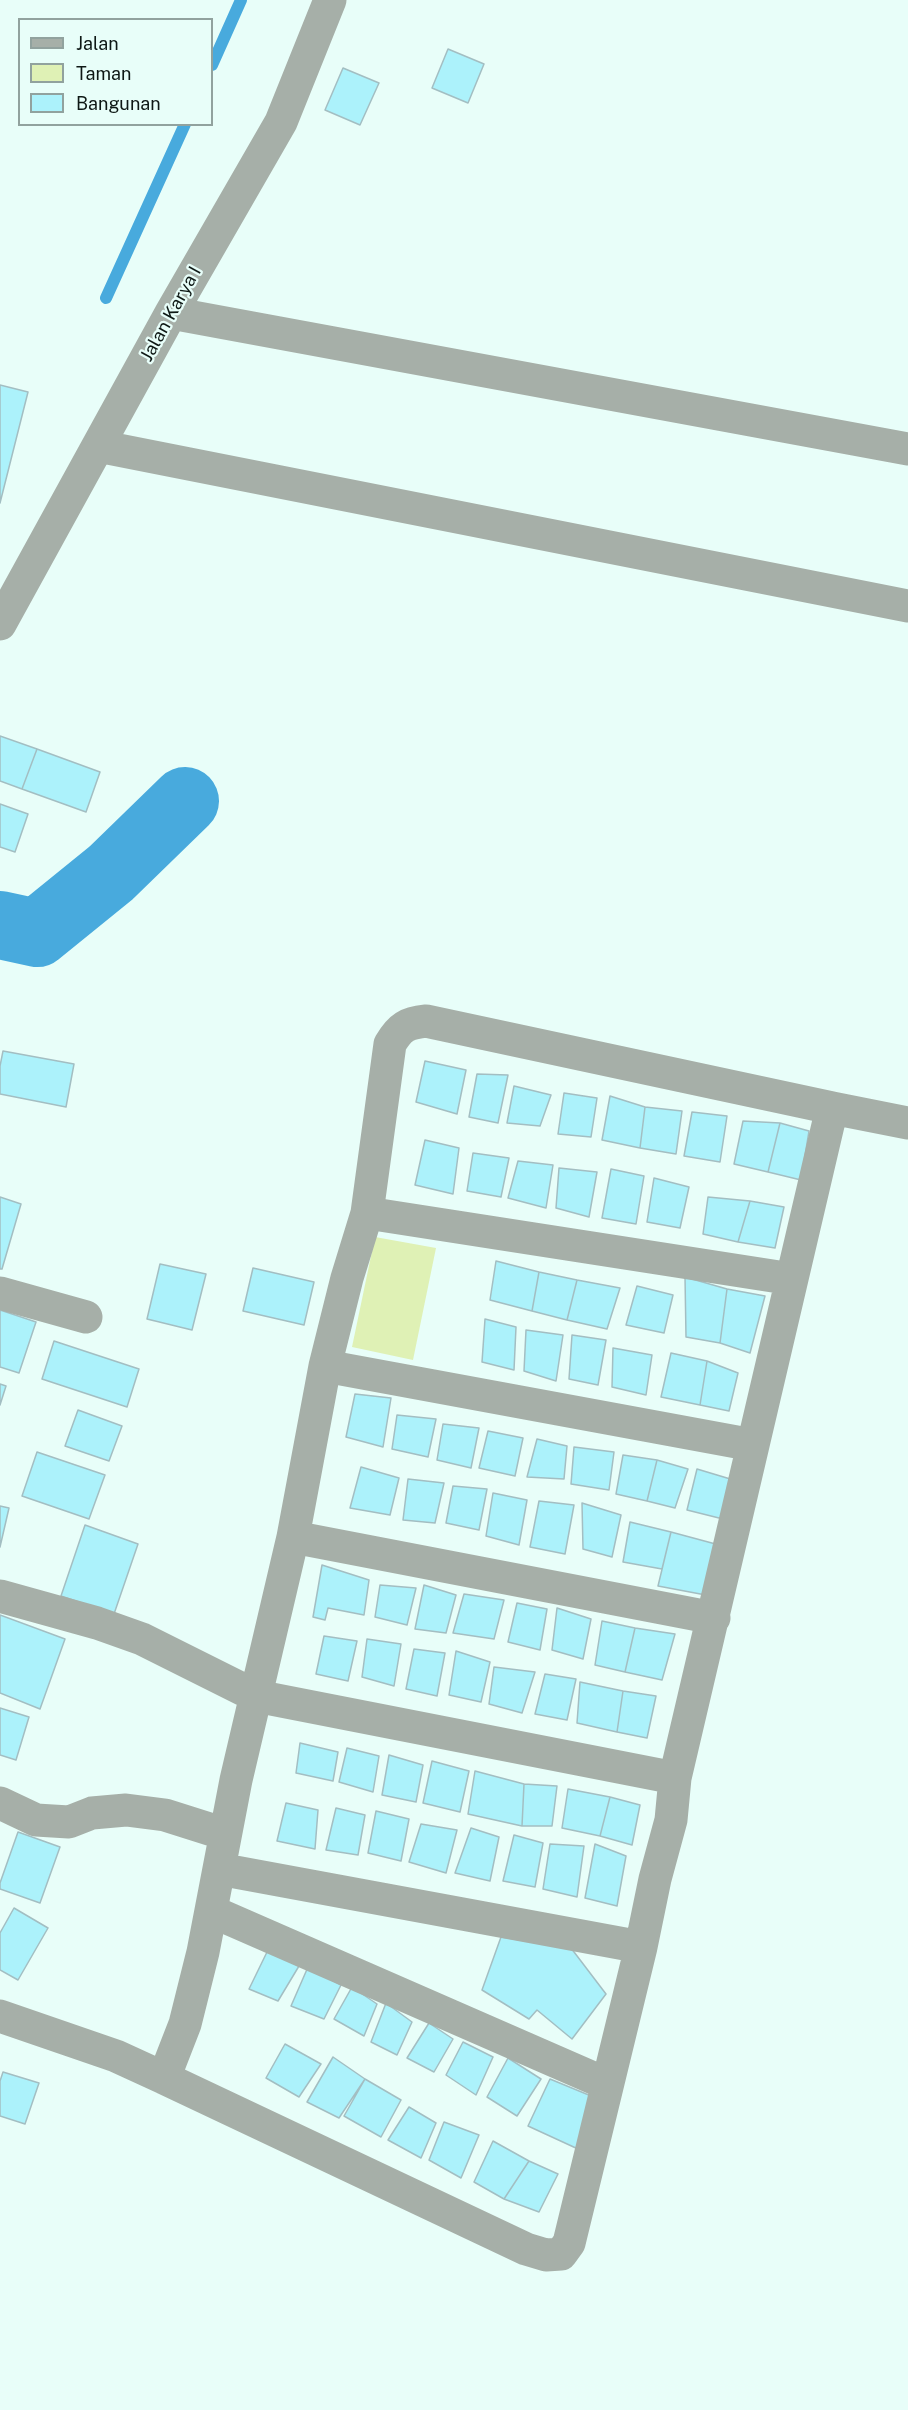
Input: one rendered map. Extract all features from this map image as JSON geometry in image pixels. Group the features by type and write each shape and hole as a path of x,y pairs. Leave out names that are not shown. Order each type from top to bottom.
{"street":[{"name":"Jalan Karya I","path":"2,616 171,313 281,122 330,0"},
{"path":"171,313 908,449"},
{"path":"98,446 908,606"},
{"path":"164,2078 185,2024 203,1952 225,1834 293,1537 325,1366 347,1278 367,1213 390,1044 399,1029 410,1022 426,1021 832,1108 908,1122"},
{"path":"0,2016 116,2056 526,2249 546,2255 561,2254 569,2243 641,1947 655,1879 671,1820 675,1778 832,1108"},
{"path":"367,1213 792,1279"},
{"path":"0,1293 86,1317"},
{"path":"325,1366 753,1445"},
{"path":"293,1537 714,1618"},
{"path":"0,1596 97,1623 142,1640 256,1696 675,1778"},
{"path":"0,1803 36,1820 69,1822 92,1813 126,1810 165,1815 225,1834"},
{"path":"219,1869 641,1947"},
{"path":"211,1911 608,2084"}],"green space":[{"path":"375,1237 436,1248 413,1360 352,1347"}],"building":[{"path":"448,49 484,64 468,103 432,88"},
{"path":"343,68 379,83 360,125 325,110"},
{"path":"0,385 28,392 0,503"},
{"path":"0,736 37,749 22,789 0,781"},
{"path":"37,749 100,772 86,812 22,789"},
{"path":"0,804 28,814 15,852 0,847"},
{"path":"3,1051 74,1064 66,1107 0,1094 0,1066"},
{"path":"425,1061 466,1070 457,1114 416,1102"},
{"path":"477,1074 508,1075 498,1123 469,1117"},
{"path":"514,1086 551,1095 540,1126 507,1123"},
{"path":"564,1093 597,1098 591,1137 558,1134"},
{"path":"610,1096 645,1107 640,1148 602,1140"},
{"path":"645,1107 682,1111 676,1154 640,1148"},
{"path":"692,1112 727,1116 720,1162 684,1156"},
{"path":"743,1121 780,1123 768,1172 734,1164"},
{"path":"780,1123 809,1131 801,1180 768,1172"},
{"path":"425,1140 459,1148 453,1194 415,1185"},
{"path":"473,1153 509,1158 501,1197 467,1191"},
{"path":"518,1161 553,1165 546,1208 508,1198"},
{"path":"559,1168 597,1172 589,1217 556,1208"},
{"path":"611,1169 644,1176 636,1224 602,1218"},
{"path":"654,1178 689,1187 680,1228 647,1222"},
{"path":"0,1197 21,1204 2,1269 0,1269"},
{"path":"708,1197 750,1201 738,1242 703,1234"},
{"path":"750,1201 784,1207 775,1248 738,1242"},
{"path":"496,1261 539,1272 532,1311 490,1300"},
{"path":"160,1264 206,1274 192,1330 147,1319"},
{"path":"253,1268 314,1282 304,1325 243,1311"},
{"path":"539,1272 577,1280 567,1320 532,1311"},
{"path":"685,1277 727,1289 720,1343 686,1337"},
{"path":"577,1280 620,1288 607,1329 567,1320"},
{"path":"637,1286 673,1295 664,1333 626,1325"},
{"path":"727,1289 765,1296 750,1353 720,1343"},
{"path":"0,1310 36,1322 19,1373 0,1367"},
{"path":"485,1319 516,1327 514,1370 482,1362"},
{"path":"526,1330 563,1335 556,1381 524,1371"},
{"path":"572,1335 606,1340 598,1385 569,1379"},
{"path":"54,1341 139,1369 127,1407 42,1379"},
{"path":"613,1348 652,1355 646,1395 612,1387"},
{"path":"671,1353 707,1361 700,1405 661,1397"},
{"path":"707,1361 738,1373 729,1411 700,1405"},
{"path":"0,1384 6,1386 0,1405"},
{"path":"355,1394 391,1398 383,1447 346,1437"},
{"path":"78,1410 122,1426 109,1461 65,1446"},
{"path":"397,1415 436,1419 428,1457 392,1449"},
{"path":"443,1424 479,1428 471,1468 437,1460"},
{"path":"488,1431 523,1438 515,1476 479,1468"},
{"path":"537,1439 567,1446 564,1479 527,1477"},
{"path":"574,1447 614,1452 609,1490 571,1484"},
{"path":"37,1452 105,1475 89,1519 22,1496"},
{"path":"623,1455 657,1460 647,1501 616,1494"},
{"path":"657,1460 688,1469 675,1508 647,1501"},
{"path":"361,1467 399,1478 390,1515 350,1508"},
{"path":"697,1469 737,1481 727,1520 687,1510"},
{"path":"408,1479 444,1483 435,1523 403,1520"},
{"path":"453,1486 487,1489 479,1530 446,1523"},
{"path":"493,1493 527,1500 519,1545 486,1536"},
{"path":"539,1501 574,1505 565,1554 530,1547"},
{"path":"582,1503 621,1515 612,1557 583,1549"},
{"path":"0,1506 9,1508 0,1547"},
{"path":"630,1522 671,1532 662,1569 623,1562"},
{"path":"85,1525 138,1544 114,1614 61,1596"},
{"path":"671,1532 723,1546 711,1596 658,1586"},
{"path":"322,1565 369,1580 364,1615 328,1608 325,1620 313,1617"},
{"path":"380,1585 416,1588 407,1625 375,1617"},
{"path":"424,1585 456,1595 446,1633 415,1629"},
{"path":"464,1594 504,1600 494,1639 453,1633"},
{"path":"517,1603 547,1609 540,1650 508,1642"},
{"path":"557,1608 591,1619 583,1659 552,1650"},
{"path":"0,1615 65,1639 40,1709 0,1693"},
{"path":"602,1621 635,1628 625,1672 595,1665"},
{"path":"635,1628 675,1634 662,1680 625,1672"},
{"path":"324,1636 357,1641 348,1681 316,1674"},
{"path":"367,1639 401,1644 394,1686 362,1677"},
{"path":"414,1649 445,1653 437,1696 406,1689"},
{"path":"456,1651 490,1662 481,1702 449,1695"},
{"path":"494,1667 535,1672 522,1713 489,1704"},
{"path":"545,1674 576,1679 567,1720 535,1714"},
{"path":"580,1682 623,1691 617,1732 577,1723"},
{"path":"623,1691 656,1696 647,1738 617,1732"},
{"path":"0,1708 29,1717 16,1760 0,1755"},
{"path":"300,1743 338,1752 333,1781 296,1773"},
{"path":"347,1748 379,1756 373,1792 339,1782"},
{"path":"389,1755 423,1765 416,1802 382,1795"},
{"path":"432,1761 469,1771 460,1812 423,1803"},
{"path":"475,1771 524,1784 522,1826 468,1814"},
{"path":"524,1784 557,1786 552,1826 522,1826"},
{"path":"568,1789 610,1797 600,1836 562,1828"},
{"path":"610,1797 640,1805 632,1845 600,1836"},
{"path":"286,1803 318,1810 315,1849 277,1841"},
{"path":"336,1808 365,1815 358,1855 326,1850"},
{"path":"376,1811 409,1819 401,1861 368,1853"},
{"path":"421,1824 457,1830 446,1873 409,1862"},
{"path":"471,1828 499,1837 490,1881 455,1873"},
{"path":"18,1832 60,1847 40,1903 0,1889 0,1883"},
{"path":"514,1835 543,1843 535,1887 503,1881"},
{"path":"550,1844 584,1846 577,1897 543,1889"},
{"path":"595,1844 626,1856 617,1906 585,1898"},
{"path":"14,1908 48,1928 18,1980 0,1970 0,1933"},
{"path":"501,1937 571,1948 606,1994 572,2039 537,2010 529,2019 482,1990"},
{"path":"268,1950 299,1966 278,2001 249,1989"},
{"path":"308,1967 341,1985 324,2019 291,2006"},
{"path":"352,1987 377,2004 364,2036 334,2019"},
{"path":"386,2003 412,2022 397,2055 371,2042"},
{"path":"429,2023 453,2039 434,2072 407,2058"},
{"path":"463,2042 493,2057 476,2095 446,2075"},
{"path":"285,2044 321,2064 299,2097 266,2078"},
{"path":"333,2057 365,2079 339,2118 307,2102"},
{"path":"508,2058 541,2079 517,2116 487,2097"},
{"path":"3,2072 39,2083 25,2124 0,2116 0,2081"},
{"path":"365,2079 401,2100 381,2137 344,2116"},
{"path":"550,2079 596,2098 578,2149 528,2126"},
{"path":"409,2107 436,2123 421,2158 388,2140"},
{"path":"444,2122 479,2135 461,2178 429,2160"},
{"path":"493,2141 529,2161 504,2199 474,2182"},
{"path":"529,2161 558,2174 539,2212 504,2199"}],"waterway":[{"path":"213,63 241,0"},
{"path":"106,298 184,126"},
{"path":"0,925 37,933 111,873 185,801"}]}
